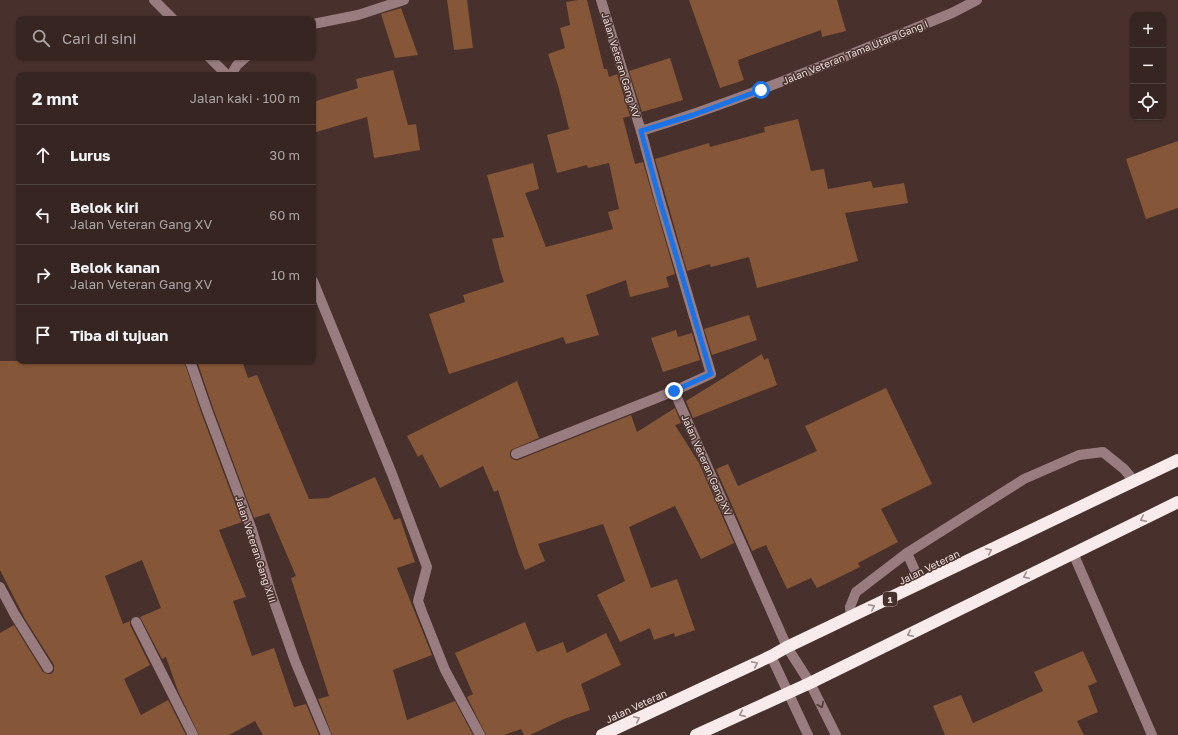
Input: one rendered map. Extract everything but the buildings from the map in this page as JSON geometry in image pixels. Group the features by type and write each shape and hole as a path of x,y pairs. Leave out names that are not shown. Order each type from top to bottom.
{"highway":[{"name":"Jalan Veteran","path":"602,735 771,656 1178,460"},
{"path":"696,735 810,684 1178,502"}],"street":[{"path":"154,0 170,16"},
{"path":"316,23 358,15 404,0"},
{"name":"Jalan Veteran Gang XV","path":"601,0 641,131 711,374 674,391 787,648 810,684 836,735"},
{"name":"Jalan Veteran Tama Utara Gang I","path":"641,131 693,115 761,90 952,13 977,0"},
{"path":"212,60 224,72"},
{"path":"233,72 243,60"},
{"path":"316,288 392,474 427,567 418,601 422,612 445,670 480,735"},
{"name":"Jalan Veteran Gang XIII","path":"191,364 252,530 271,594 292,653 326,735"},
{"path":"516,454 674,391"},
{"path":"851,617 850,607 856,592 908,553 1024,479 1079,455 1103,452 1124,469 1134,482"},
{"path":"908,553 921,584"},
{"path":"1073,553 1152,735"},
{"path":"0,587 15,615 48,668"},
{"path":"136,622 193,735"},
{"path":"771,656 808,735"}],"route":[{"path":"674,391 711,374 641,131 693,115 761,90"}]}
